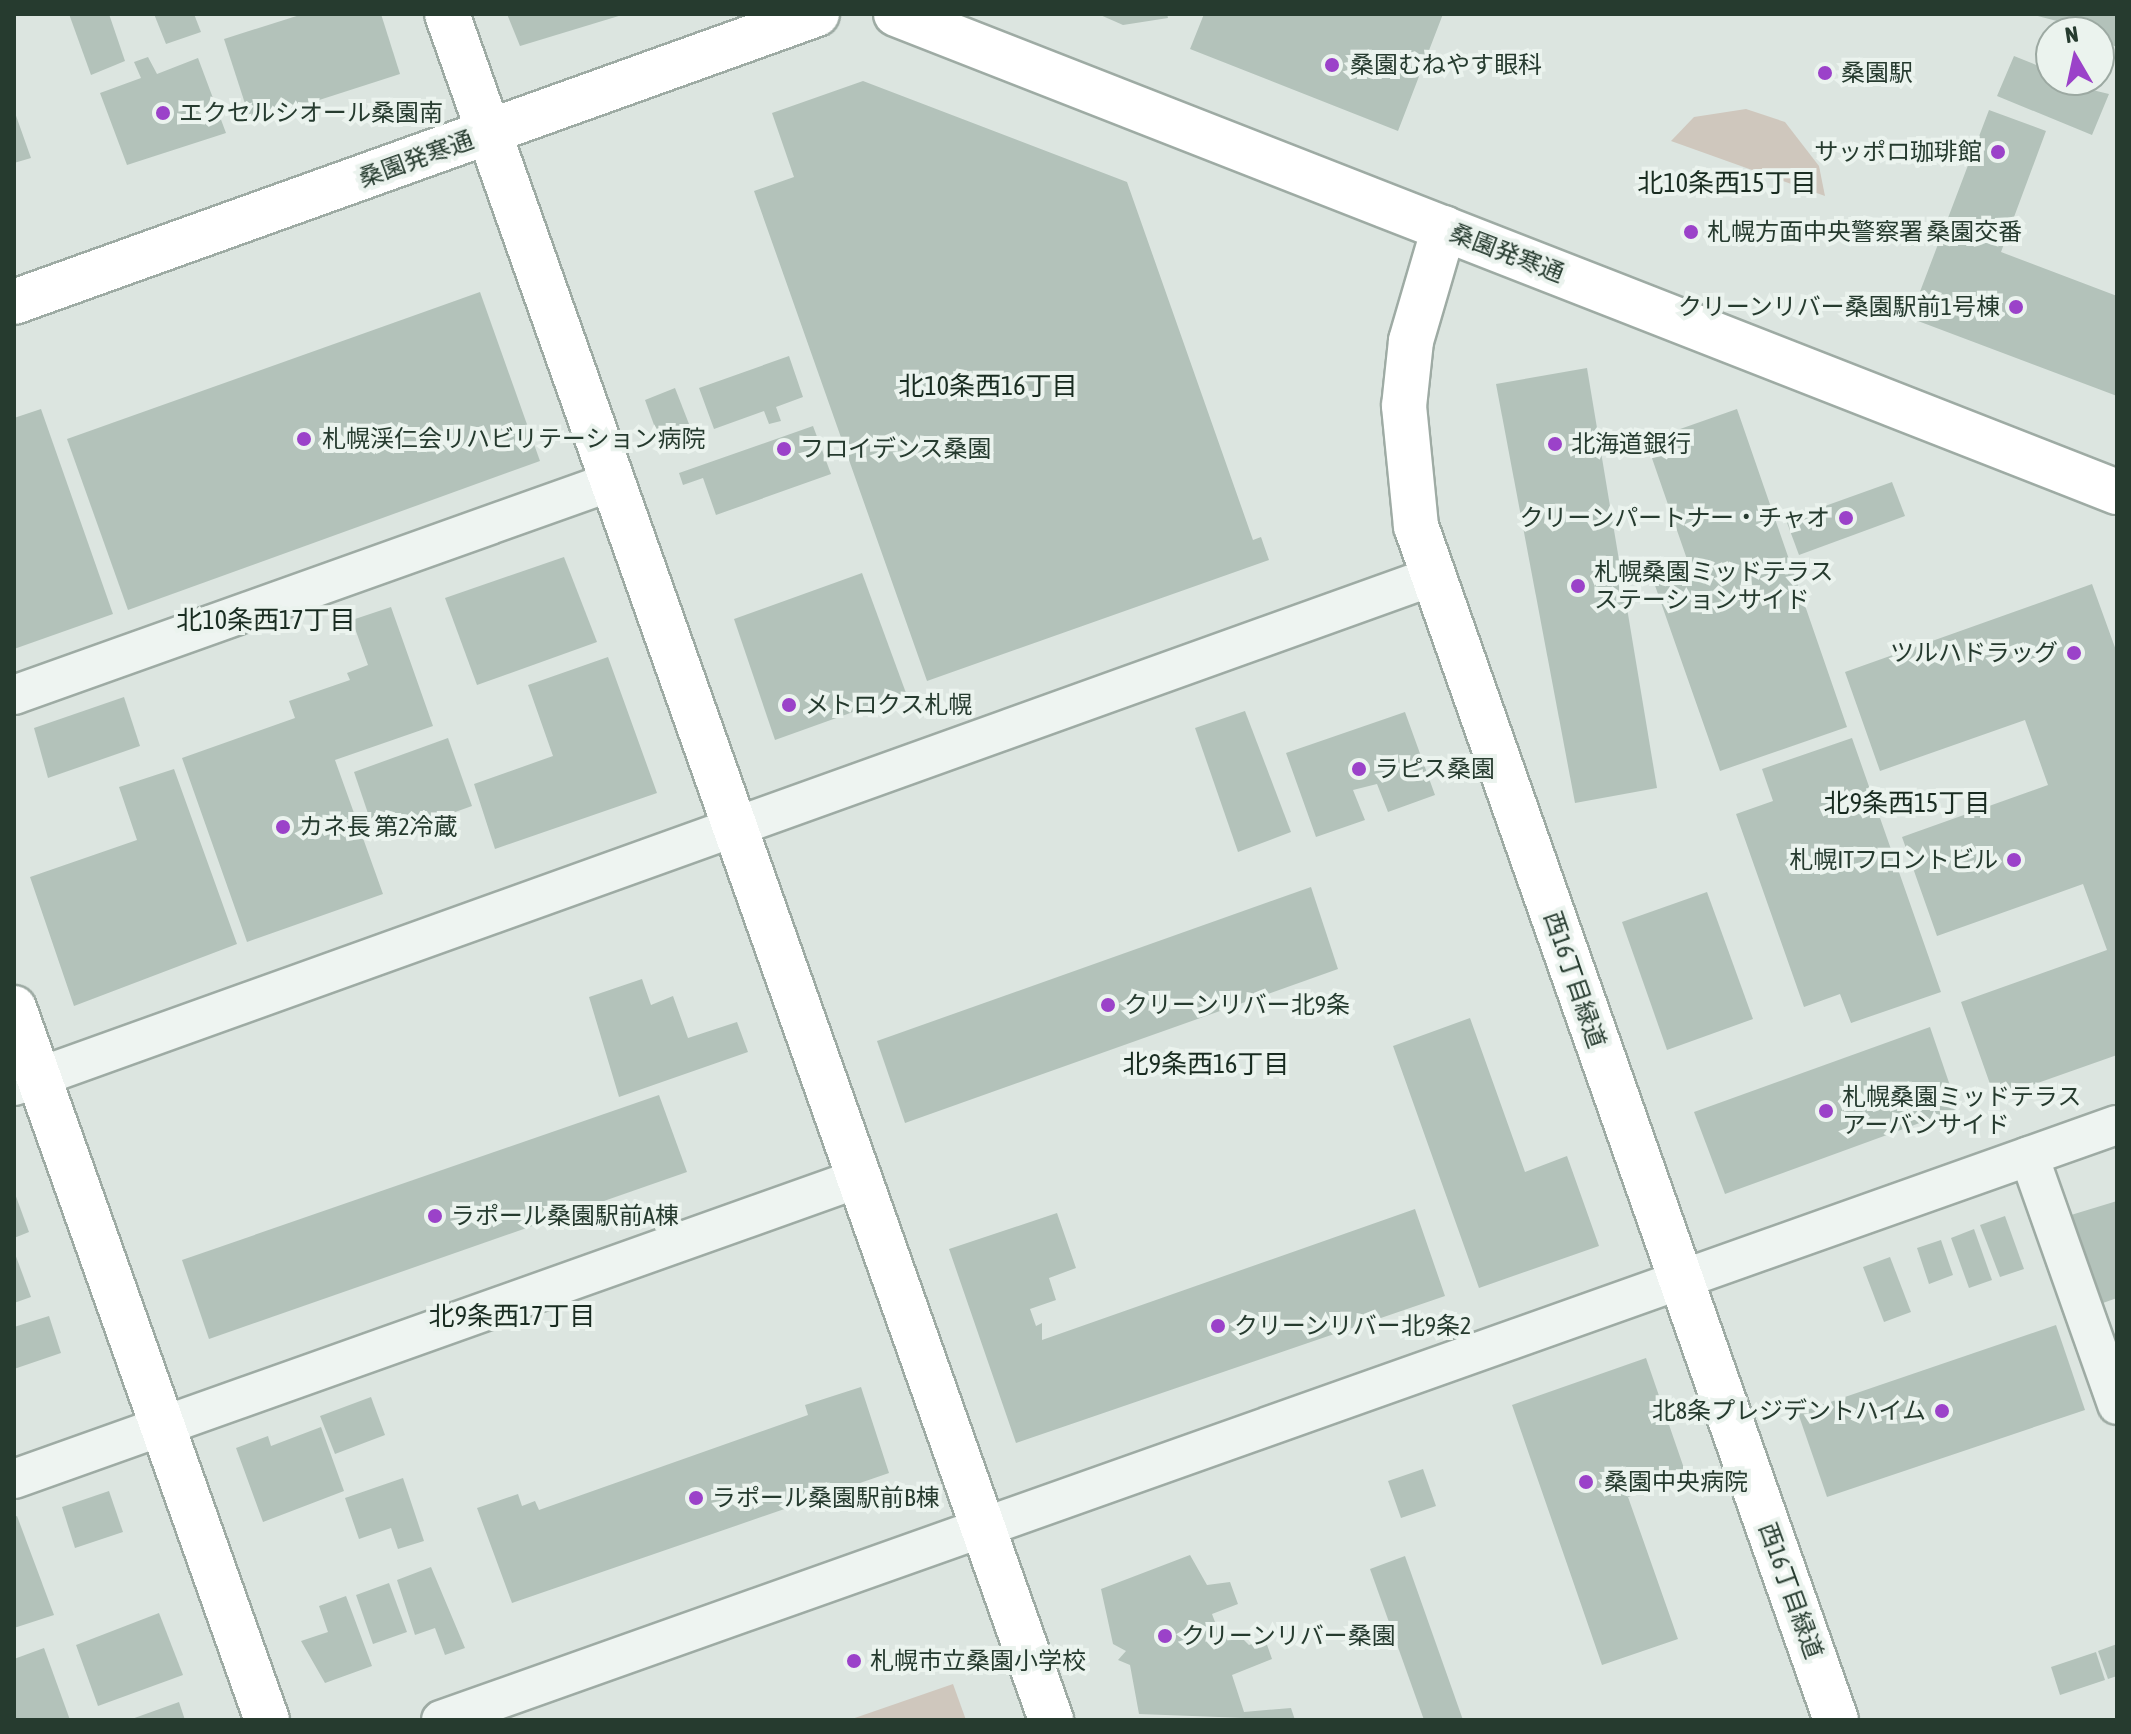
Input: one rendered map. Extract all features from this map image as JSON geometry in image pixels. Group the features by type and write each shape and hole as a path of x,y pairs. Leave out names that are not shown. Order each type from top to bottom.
{"street":[{"path":"447,14 1051,1720"},
{"name":"桑園発寒通","path":"14,302 817,14"},
{"name":"桑園発寒通","path":"896,14 2117,492"},
{"name":"西16丁目緑道","path":"1444,228 1411,341 1404,406 1405,471 1431,577 1836,1720"},
{"path":"14,695 613,481"},
{"path":"26,1081 735,830 1431,577"},
{"path":"14,1008 26,1081 162,1426 267,1720"},
{"path":"441,1720 2117,1125"},
{"path":"2029,1156 2117,1405"},
{"path":"14,1479 860,1178"}],"shaded area":[{"path":"1746,109 1785,122 1819,166 1825,196 1671,141 1694,117"},
{"path":"953,1684 966,1720 849,1720"}],"building":[{"path":"69,14 109,14 125,61 91,75"},
{"path":"154,14 194,14 201,32 166,44"},
{"path":"303,14 381,14 400,74 251,122 224,39"},
{"path":"507,14 622,14 622,15 520,46"},
{"path":"1098,14 1167,14 1168,18 1123,25"},
{"path":"1204,14 1443,14 1398,131 1190,49"},
{"path":"2030,14 2117,14 2117,47 2115,16"},
{"path":"2014,56 2035,65 2035,96 2108,96 2092,135 1997,96"},
{"name":"エクセルシオール桑園南","path":"148,57 157,74 198,58 226,133 127,165 100,93 141,78 134,62"},
{"path":"863,81 1127,182 1253,540 1261,537 1269,560 927,681 754,191 794,177 772,113"},
{"path":"14,110 31,158 14,163"},
{"name":"クリーンリバー桑園駅前1号棟","path":"1989,110 2046,131 2001,252 2117,296 2117,396 1910,318"},
{"path":"480,292 540,461 128,610 67,439"},
{"path":"789,356 803,397 776,407 781,421 769,424 764,411 714,429 699,388"},
{"name":"札幌桑園ミッドテラス ステーションサイド","path":"1587,368 1657,788 1575,803 1496,384"},
{"path":"675,388 689,424 658,436 645,400"},
{"path":"41,409 113,614 14,649 14,418"},
{"path":"1737,409 1847,727 1720,771 1652,577 1689,565 1646,441"},
{"name":"フロイデンス桑園","path":"813,426 831,474 716,515 703,478 683,485 679,473"},
{"name":"クリーンパートナー・チャオ","path":"1892,482 1905,516 1799,555 1786,520"},
{"path":"564,557 597,642 477,685 445,598"},
{"path":"862,573 906,693 775,740 734,619"},
{"name":"札幌ITフロントビル","path":"2092,584 2117,653 2117,1055 1995,1098 1961,1002 2107,950 2083,884 1937,936 1902,837 2048,785 2025,720 1880,771 1845,672"},
{"name":"カネ長 第2冷蔵","path":"391,607 433,726 335,760 383,894 247,942 182,758 295,718 289,701 350,680 347,673 368,665 352,620"},
{"path":"608,657 657,793 495,849 474,784 553,756 528,685"},
{"path":"124,697 140,746 48,778 34,728"},
{"path":"1245,711 1291,832 1238,852 1195,728"},
{"name":"ラピス桑園","path":"1405,712 1435,795 1388,812 1377,784 1353,790 1365,820 1316,837 1286,753"},
{"path":"448,738 472,806 377,840 354,772"},
{"path":"1852,738 1941,992 1851,1023 1840,994 1804,1007 1736,814 1773,801 1762,769"},
{"path":"174,769 237,944 74,1006 30,877 137,840 119,787"},
{"name":"クリーンリバー北9条","path":"1311,887 1338,969 905,1123 877,1041"},
{"path":"1707,892 1753,1019 1667,1050 1622,922"},
{"path":"642,979 651,1005 673,996 688,1038 737,1022 748,1052 619,1097 589,997"},
{"path":"1470,1018 1525,1172 1567,1156 1599,1246 1479,1288 1393,1046"},
{"name":"札幌桑園ミッドテラス アーバンサイド","path":"1930,1027 1958,1109 1725,1194 1694,1112"},
{"name":"ラポール桑園駅前A棟","path":"659,1095 687,1172 209,1339 182,1260"},
{"path":"14,1191 29,1232 14,1238"},
{"path":"2117,1201 2117,1298 2100,1304 2071,1215"},
{"name":"クリーンリバー北9条2","path":"1415,1209 1445,1296 1016,1443 949,1249 1057,1213 1076,1268 1049,1278 1056,1300 1030,1309 1036,1326 1042,1323 1042,1340"},
{"path":"2005,1216 2024,1269 2000,1277 1980,1225"},
{"path":"1974,1229 1992,1280 1969,1288 1951,1238"},
{"path":"1941,1240 1953,1275 1929,1284 1917,1248"},
{"path":"14,1251 31,1297 14,1303"},
{"path":"1890,1257 1911,1312 1884,1322 1863,1267"},
{"path":"49,1316 61,1353 14,1369 14,1327"},
{"name":"北8条プレジデントハイム","path":"2056,1325 2085,1410 1827,1497 1798,1413"},
{"path":"1646,1358 1687,1477 1628,1497 1678,1639 1602,1665 1512,1405"},
{"name":"ラポール桑園駅前B棟","path":"861,1387 889,1473 512,1603 477,1508 518,1494 522,1506 535,1501 539,1510 808,1415 805,1405"},
{"path":"371,1397 385,1435 335,1454 320,1416"},
{"path":"321,1427 344,1491 263,1522 236,1448 268,1436 271,1446"},
{"path":"1423,1469 1436,1506 1401,1518 1388,1481"},
{"path":"403,1478 424,1541 398,1549 391,1528 359,1539 345,1498"},
{"path":"109,1491 123,1532 75,1548 62,1507"},
{"path":"17,1516 54,1615 14,1628 14,1517"},
{"name":"クリーンリバー桑園","path":"1190,1555 1207,1585 1230,1582 1238,1604 1212,1614 1221,1638 1237,1633 1249,1645 1265,1639 1272,1659 1232,1675 1244,1712 1291,1708 1295,1720 1139,1714 1130,1665 1118,1660 1126,1651 1113,1644 1101,1589"},
{"path":"1405,1556 1463,1720 1424,1720 1370,1569"},
{"path":"431,1567 465,1648 445,1655 435,1628 415,1635 397,1580"},
{"path":"389,1583 407,1632 373,1644 356,1595"},
{"path":"346,1596 372,1666 325,1683 301,1641 328,1632 319,1606"},
{"path":"159,1613 183,1675 98,1706 76,1645"},
{"path":"2117,1644 2117,1676 2108,1679 2098,1651"},
{"path":"44,1648 70,1720 14,1720 14,1659"},
{"path":"2096,1652 2105,1680 2060,1695 2051,1667"},
{"path":"179,1702 185,1720 129,1720"}],"place":[{"name":"桑園むねやす眼科","path":"1332,65"},
{"name":"桑園駅","path":"1825,73"},
{"name":"エクセルシオール桑園南","path":"163,113"},
{"name":"サッポロ珈琲館","path":"1998,152"},
{"name":"札幌方面中央警察署 桑園交番","path":"1691,232"},
{"name":"クリーンリバー桑園駅前1号棟","path":"2016,307"},
{"name":"札幌渓仁会リハビリテーション病院","path":"304,439"},
{"name":"北海道銀行","path":"1555,444"},
{"name":"フロイデンス桑園","path":"784,449"},
{"name":"クリーンパートナー・チャオ","path":"1846,518"},
{"name":"札幌桑園ミッドテラス ステーションサイド","path":"1578,586"},
{"name":"ツルハドラッグ","path":"2074,653"},
{"name":"メトロクス札幌","path":"789,705"},
{"name":"ラピス桑園","path":"1359,769"},
{"name":"カネ長 第2冷蔵","path":"283,827"},
{"name":"札幌ITフロントビル","path":"2014,860"},
{"name":"クリーンリバー北9条","path":"1108,1005"},
{"name":"札幌桑園ミッドテラス アーバンサイド","path":"1826,1111"},
{"name":"ラポール桑園駅前A棟","path":"435,1216"},
{"name":"クリーンリバー北9条2","path":"1218,1326"},
{"name":"北8条プレジデントハイム","path":"1942,1411"},
{"name":"桑園中央病院","path":"1586,1482"},
{"name":"ラポール桑園駅前B棟","path":"696,1498"},
{"name":"クリーンリバー桑園","path":"1165,1636"},
{"name":"札幌市立桑園小学校","path":"854,1661"}],"district":[{"name":"北10条西15丁目","path":"1727,184"},
{"name":"北10条西16丁目","path":"988,387"},
{"name":"北10条西17丁目","path":"266,621"},
{"name":"北9条西15丁目","path":"1907,804"},
{"name":"北9条西16丁目","path":"1206,1065"},
{"name":"北9条西17丁目","path":"512,1317"}]}
